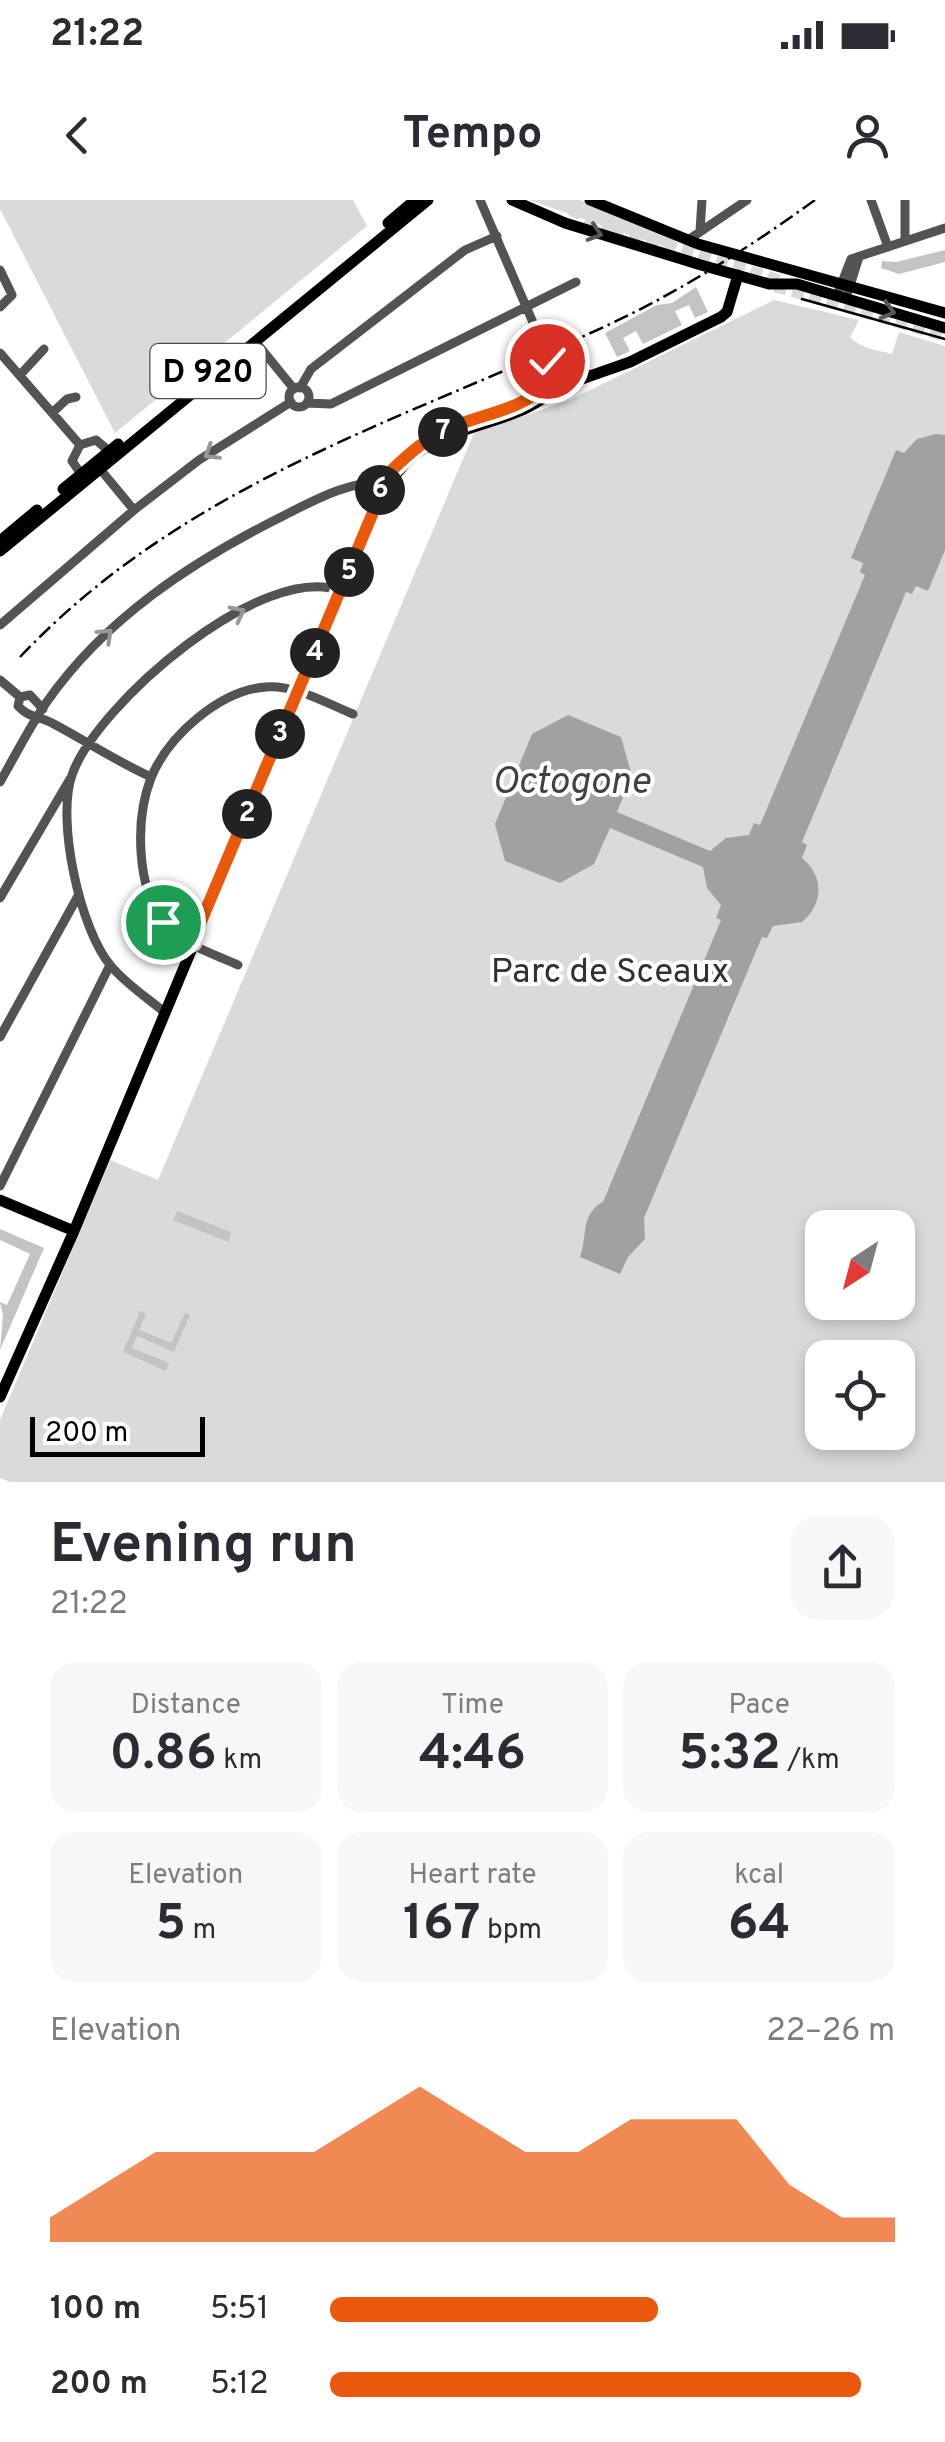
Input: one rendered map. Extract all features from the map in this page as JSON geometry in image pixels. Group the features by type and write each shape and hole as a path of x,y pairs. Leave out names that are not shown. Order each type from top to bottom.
{"main road":[{"name":"D 920","path":"0,541 415,200"},
{"name":"D 920","path":"0,551 428,200"},
{"path":"512,200 565,223 738,275 945,313"},
{"path":"590,200 945,328"},
{"path":"686,260 680,246 693,239"},
{"path":"686,260 700,250 693,239"},
{"path":"0,1397 195,944 387,482 399,462 430,438 451,428 512,409 550,383 559,367 572,377 630,362 720,317 727,312 738,275"},
{"path":"550,383 566,392 572,377"},
{"path":"0,1200 71,1230"}],"street":[{"path":"480,200 547,355 550,383"},
{"path":"693,239 702,200"},
{"path":"693,239 747,200"},
{"path":"871,200 888,248"},
{"path":"905,200 905,240"},
{"path":"840,291 859,257 945,228"},
{"path":"0,624 198,460 291,402 311,369 464,250 497,236"},
{"path":"0,270 12,295 0,308"},
{"path":"291,402 299,407 307,403 332,404 576,282"},
{"path":"255,341 297,388 308,392 307,403"},
{"path":"20,376 44,348"},
{"path":"0,353 80,445"},
{"path":"52,412 67,399 76,397"},
{"path":"81,474 72,460 80,445 96,440 109,452"},
{"path":"100,469 134,510"},
{"path":"0,782 42,709 100,640 185,570 309,502 371,480 387,482"},
{"path":"0,898 88,746 127,696 211,628 249,607 289,592 326,586 341,591"},
{"path":"0,680 20,697 30,696 48,721"},
{"path":"238,964 195,944 163,922 146,884 142,842 152,777 185,732 225,698 264,687 298,692 352,714"},
{"path":"20,697 20,709 36,720 48,721 88,746 152,777"},
{"path":"71,777 70,835 78,896 90,928 110,965 163,1011"},
{"path":"0,1037 78,896"},
{"path":"0,1186 110,965"}],"green space":[{"path":"0,200 353,200 367,226 115,433 0,209"},
{"path":"529,200 580,200 675,240 673,250"},
{"name":"Parc de Sceaux","path":"774,300 859,320 850,337 875,350 892,354 899,332 945,346 945,1482 10,1482 0,1478 0,1420 110,1160 158,1180 474,433 570,400"}],"water":[{"name":"Octogone","path":"945,435 945,550 928,591 916,586 912,594 906,592 802,842 807,845 802,858 814,873 819,890 814,907 802,922 773,926 767,938 762,937 644,1218 645,1239 628,1257 620,1274 580,1257 588,1219 603,1202 721,920 716,918 721,905 707,888 703,867 610,828 594,864 560,883 505,861 495,824 532,734 568,715 621,737 632,776 617,812 710,851 726,838 749,835 754,823 760,825 865,575 860,572 863,563 851,558 896,450 904,453 917,439"}],"building":[{"path":"945,250 945,262 899,274 881,268 882,261 896,262"},
{"path":"696,287 708,312 695,318 689,305 675,311 682,325 643,344 636,331 623,338 630,351 617,357 605,333 657,305 672,303"},
{"path":"177,1211 231,1232 229,1242 173,1220"},
{"path":"0,1229 44,1248 0,1350 0,1302 7,1305 30,1254 0,1240"},
{"path":"140,1311 146,1314 139,1330 171,1343 185,1313 190,1315 174,1352 137,1336 132,1348 169,1363 166,1371 123,1352"}],"tunnel":[{"path":"555,200 618,236"},
{"path":"613,228 784,282"},
{"path":"775,286 945,336"}],"tram line":[{"path":"802,299 945,339"}],"railway":[{"path":"20,657 84,597 152,546 223,502 297,462 635,312 766,235 815,200"}],"route":[{"path":"163,922 192,943 370,522 383,482 430,438 528,401 548,384 547,361"}]}
